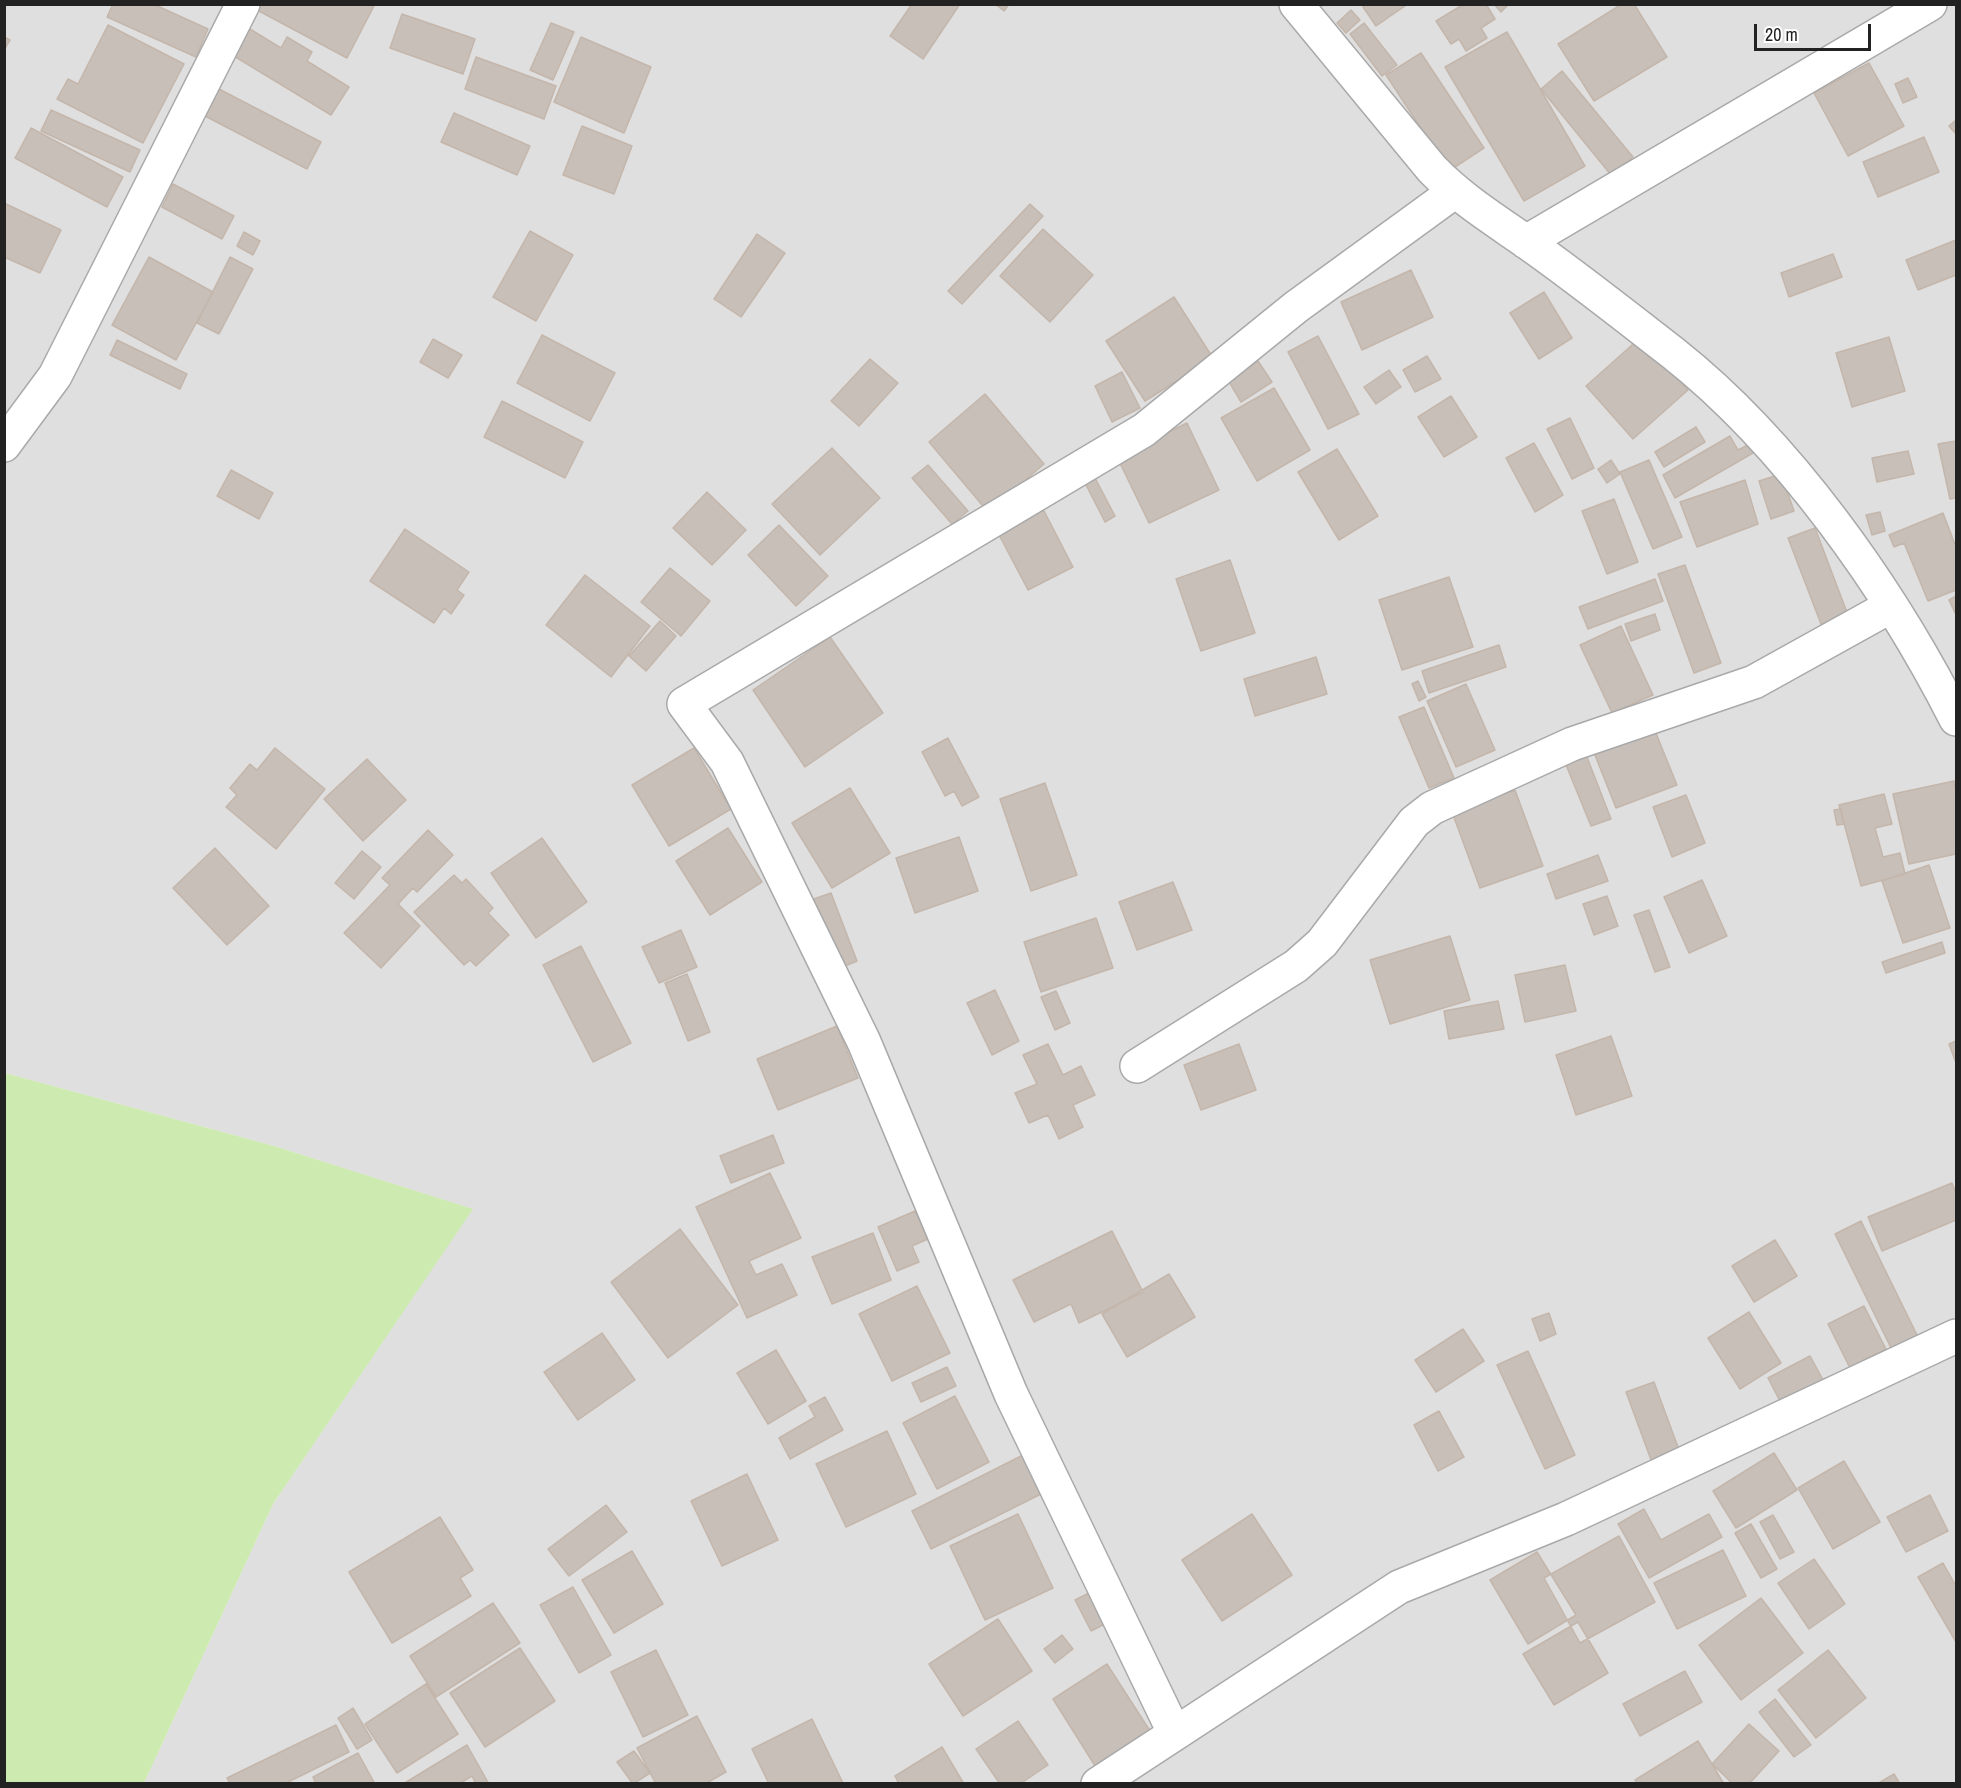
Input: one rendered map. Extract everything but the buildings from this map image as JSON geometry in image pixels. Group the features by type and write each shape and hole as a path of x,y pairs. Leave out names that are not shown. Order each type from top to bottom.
{"street":[{"path":"4,446 55,376 243,4"},
{"path":"1296,4 1432,169 1454,192 1526,242 1675,355 1770,443 1852,548 1938,683 1956,719"},
{"path":"1526,242 1930,4"},
{"path":"1174,1732 1011,1394 864,1042 727,762 684,704 1144,430 1296,307 1454,192"},
{"path":"1137,1066 1296,966 1322,944 1414,822 1432,808 1572,744 1754,682 1891,606"},
{"path":"1098,1784 1174,1732 1400,1587 1566,1519 1956,1336"}],"shaded area":[{"path":"4,5 1956,5 1956,1783 144,1783 273,1504 472,1209 274,1146 5,1073"}],"green space":[{"path":"5,1073 274,1146 473,1209 273,1504 144,1783 5,1783"}]}
